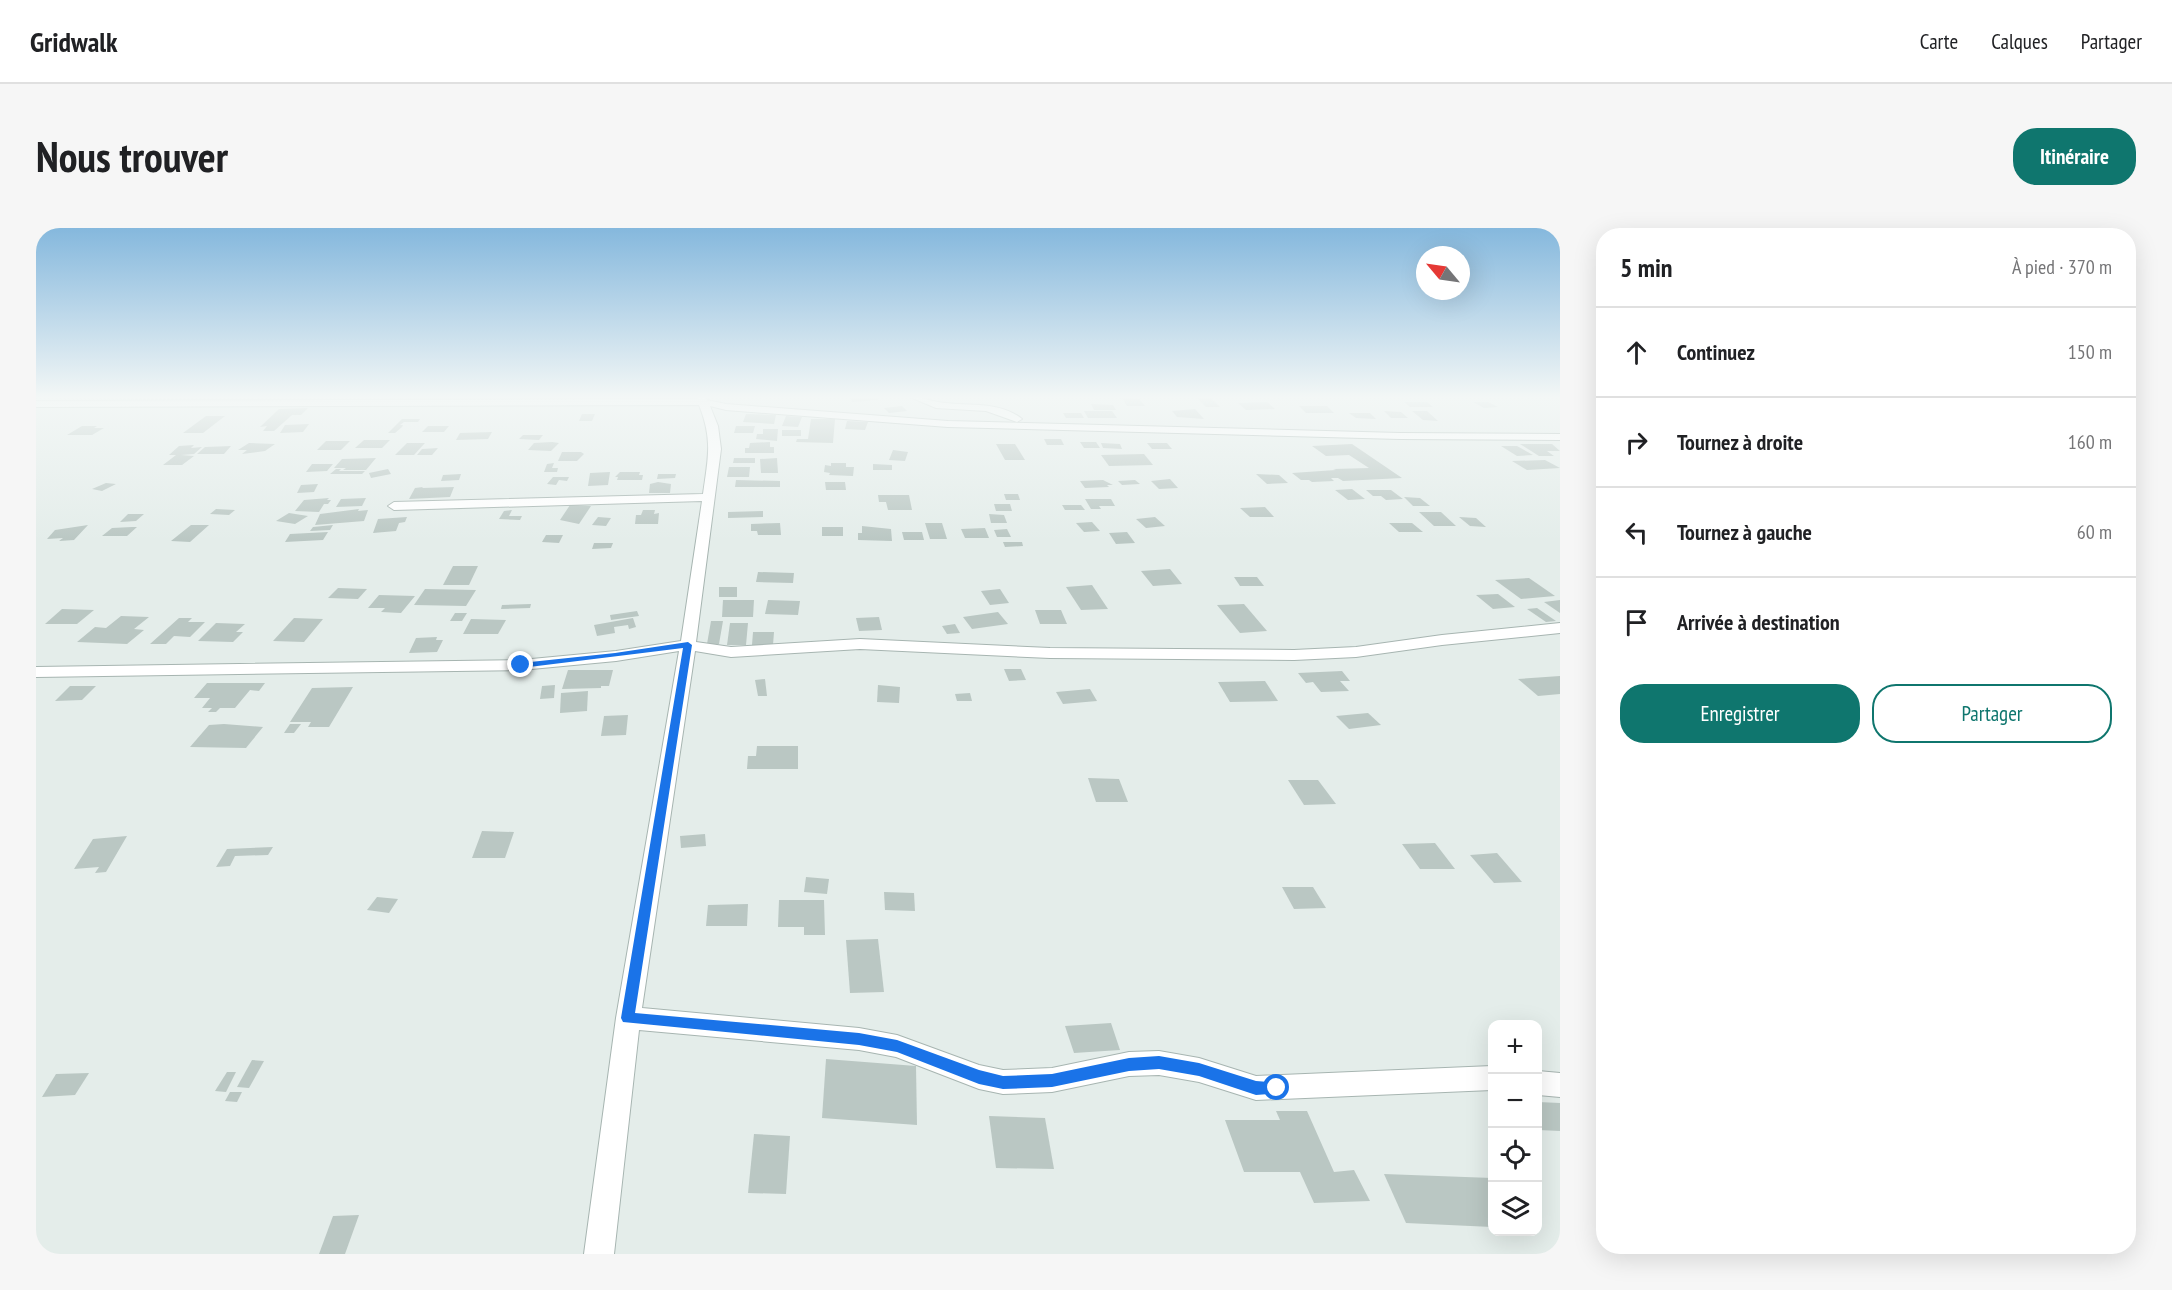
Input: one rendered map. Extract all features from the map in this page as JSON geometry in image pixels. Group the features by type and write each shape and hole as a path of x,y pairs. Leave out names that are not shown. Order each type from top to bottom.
{"street":[{"path":"600,1254 628,1018 688,645 715,445"},
{"path":"394,506 709,497"},
{"path":"36,672 521,665 615,656 688,645 730,652 860,644 1050,653 1294,655 1356,652 1442,640 1560,628"},
{"path":"628,1018 859,1039 897,1046 979,1077 1003,1082 1052,1080 1129,1064 1159,1063 1199,1070 1256,1088 1488,1078"},
{"path":"1542,1083 1560,1085"}],"building":[{"path":"194,445 191,448 202,447 194,454 181,455 194,456 182,465 163,465 176,455 169,455 179,446"},
{"path":"246,445 274,445 265,451 242,454 247,450 238,450"},
{"path":"322,445 346,445 341,450 317,450"},
{"path":"359,445 385,445 382,448 355,448"},
{"path":"405,445 423,445 414,455 395,455"},
{"path":"532,445 557,445 551,451 528,450"},
{"path":"750,445 770,445 770,447 774,447 774,453 745,453 745,448 749,448"},
{"path":"996,445 1016,445 1025,460 1005,460"},
{"path":"1082,445 1098,445 1100,448 1084,448"},
{"path":"1102,445 1120,445 1122,449 1103,448"},
{"path":"1149,445 1169,445 1172,449 1152,449"},
{"path":"1353,445 1402,478 1343,481 1331,478 1334,481 1312,482 1301,480 1292,473 1369,468 1349,455 1326,456 1312,446"},
{"path":"1521,445 1553,445 1560,451 1547,451 1554,456 1539,456"},
{"path":"231,446 224,454 197,454 205,447"},
{"path":"1501,446 1517,446 1533,455 1517,456"},
{"path":"438,448 432,455 417,455 422,449"},
{"path":"893,450 908,452 905,461 889,460"},
{"path":"562,452 584,454 577,461 558,461"},
{"path":"1144,454 1153,465 1109,466 1101,455"},
{"path":"376,458 366,470 334,468 342,459"},
{"path":"734,458 755,458 755,463 733,463"},
{"path":"777,458 778,473 761,473 760,459"},
{"path":"1545,460 1560,468 1527,470 1512,461"},
{"path":"554,463 552,468 558,468 557,472 544,472 547,464"},
{"path":"831,463 846,463 846,467 854,467 853,476 829,475 830,473 824,472 825,465 831,466"},
{"path":"312,464 333,464 327,471 306,472"},
{"path":"873,464 892,465 892,470 873,470"},
{"path":"729,467 750,467 749,477 727,477"},
{"path":"336,469 365,471 362,474 330,474"},
{"path":"388,469 391,474 371,478 369,473"},
{"path":"610,472 608,485 588,486 590,473"},
{"path":"620,472 640,472 639,475 643,475 642,480 617,480 618,477 615,477"},
{"path":"461,474 459,480 441,481 443,475"},
{"path":"658,474 676,474 675,478 657,479"},
{"path":"1256,474 1279,475 1288,483 1267,484"},
{"path":"553,477 569,477 567,481 559,480 556,485 547,484"},
{"path":"1170,479 1178,488 1159,489 1151,481"},
{"path":"736,480 780,481 780,487 735,487"},
{"path":"1103,480 1113,485 1085,488 1080,481"},
{"path":"1135,480 1140,484 1122,485 1118,481"},
{"path":"658,482 671,484 670,493 649,493 650,484"},
{"path":"825,482 845,482 846,490 826,490"},
{"path":"106,483 116,484 102,491 92,489"},
{"path":"318,484 314,492 297,493 301,485"},
{"path":"454,487 450,497 409,499 415,488"},
{"path":"1352,489 1365,499 1348,500 1335,490"},
{"path":"1366,490 1391,490 1403,499 1386,500 1381,496 1373,496"},
{"path":"1004,494 1018,494 1020,500 1006,500"},
{"path":"878,495 909,495 912,510 888,510 886,502 879,502"},
{"path":"1404,497 1420,498 1430,506 1413,506"},
{"path":"329,498 327,500 331,500 328,504 324,504 319,512 295,511 304,500"},
{"path":"366,498 362,506 336,507 341,499"},
{"path":"1085,499 1111,499 1115,506 1099,506 1101,509 1091,509"},
{"path":"994,504 1010,504 1012,511 996,511"},
{"path":"570,505 591,506 579,524 560,520"},
{"path":"1062,505 1081,505 1085,510 1065,510"},
{"path":"1265,507 1274,517 1250,517 1240,508"},
{"path":"216,509 235,510 229,515 210,514"},
{"path":"359,509 358,511 368,510 364,521 315,525 320,514"},
{"path":"512,510 509,516 522,516 520,520 499,519 504,511"},
{"path":"643,510 655,510 654,514 659,513 658,524 635,524 636,515 641,515"},
{"path":"763,511 763,517 728,518 728,512"},
{"path":"1419,512 1441,512 1456,526 1434,526"},
{"path":"289,513 308,516 295,524 276,521"},
{"path":"128,514 144,514 136,521 120,522"},
{"path":"989,514 1004,515 1007,523 991,523"},
{"path":"407,517 405,522 399,523 396,531 373,533 378,519"},
{"path":"598,517 611,518 606,526 592,525"},
{"path":"1155,517 1165,526 1146,528 1136,519"},
{"path":"1459,517 1476,518 1486,527 1470,526"},
{"path":"1092,522 1100,531 1084,532 1076,523"},
{"path":"780,523 781,535 758,535 757,531 751,531 751,524"},
{"path":"925,523 942,523 947,539 930,539"},
{"path":"1389,523 1412,523 1423,532 1399,532"},
{"path":"88,525 74,540 47,539 55,530"},
{"path":"191,525 209,525 190,542 171,541"},
{"path":"333,525 330,530 310,531 313,527"},
{"path":"862,526 891,529 892,541 858,540 858,533 862,533"},
{"path":"137,527 127,536 102,536 112,528"},
{"path":"822,527 843,527 843,536 822,536"},
{"path":"985,528 989,538 965,538 961,529"},
{"path":"1007,529 1011,537 997,537 994,530"},
{"path":"328,532 323,540 285,542 290,534"},
{"path":"902,532 922,532 924,540 904,540"},
{"path":"1127,532 1135,543 1116,544 1109,533"},
{"path":"546,535 563,535 559,543 542,542"},
{"path":"1003,542 1022,542 1023,546 1005,547"},
{"path":"594,543 613,543 611,548 592,549"},
{"path":"453,566 478,566 469,585 443,585"},
{"path":"1170,569 1182,584 1153,586 1141,571"},
{"path":"758,572 794,573 793,583 756,582"},
{"path":"1234,577 1257,577 1264,586 1240,586"},
{"path":"1529,578 1555,596 1521,599 1495,580"},
{"path":"1092,585 1108,609 1081,610 1066,587"},
{"path":"719,587 737,587 737,597 719,597"},
{"path":"338,588 367,589 358,599 328,598"},
{"path":"425,589 476,590 466,606 414,605"},
{"path":"1000,589 1009,603 990,605 981,591"},
{"path":"1498,594 1515,607 1493,609 1476,595"},
{"path":"379,595 415,596 401,613 381,612 385,608 368,608"},
{"path":"723,600 754,600 753,617 722,617"},
{"path":"768,600 800,601 798,615 765,614"},
{"path":"1560,600 1560,613 1544,602"},
{"path":"531,604 530,608 501,609 502,605"},
{"path":"1244,604 1267,631 1240,633 1217,605"},
{"path":"1537,608 1556,621 1546,622 1527,609"},
{"path":"62,609 94,610 77,624 45,624"},
{"path":"1035,610 1061,610 1067,624 1040,624"},
{"path":"637,611 639,616 611,620 610,615"},
{"path":"998,612 1008,624 972,629 963,617"},
{"path":"455,613 467,613 462,621 450,621"},
{"path":"121,616 149,617 134,629 144,630 127,644 77,642 95,627 106,628"},
{"path":"879,617 882,630 859,631 856,618"},
{"path":"179,618 192,618 188,622 205,622 190,637 174,636 166,644 150,644"},
{"path":"294,618 323,619 304,642 273,641"},
{"path":"633,618 636,627 629,629 628,625 614,627 615,633 597,636 594,625"},
{"path":"471,619 506,620 498,634 463,634"},
{"path":"711,621 723,621 719,644 707,644"},
{"path":"216,623 245,624 236,632 243,632 233,642 198,641"},
{"path":"730,623 748,623 746,645 727,645"},
{"path":"955,624 960,633 947,634 942,626"},
{"path":"753,632 774,632 773,645 752,645"},
{"path":"437,637 436,640 443,640 437,652 409,653 416,638"},
{"path":"1004,669 1021,669 1026,680 1009,681"},
{"path":"568,670 613,670 609,686 562,689"},
{"path":"1342,671 1350,681 1340,681 1349,691 1321,692 1313,682 1306,683 1298,673"},
{"path":"1560,676 1560,694 1538,696 1518,679"},
{"path":"765,679 767,696 758,696 755,680"},
{"path":"1265,681 1278,701 1230,702 1218,682"},
{"path":"207,683 265,683 259,691 250,690 235,708 220,708 216,712 208,712 212,708 202,708 210,698 194,698"},
{"path":"555,685 554,698 540,699 542,686"},
{"path":"878,685 900,687 899,703 877,702"},
{"path":"70,686 96,686 82,700 55,701"},
{"path":"353,687 329,727 308,727 311,722 290,722 312,688"},
{"path":"1090,689 1097,701 1063,704 1056,692"},
{"path":"588,691 587,711 560,713 561,693"},
{"path":"970,693 972,701 957,701 955,694"},
{"path":"1368,713 1381,725 1349,729 1336,716"},
{"path":"628,715 626,735 601,736 604,716"},
{"path":"290,724 301,724 294,733 284,733"},
{"path":"209,725 263,727 246,748 190,747"},
{"path":"757,746 798,746 798,769 747,769 748,756 756,756"},
{"path":"1088,778 1119,779 1128,802 1096,802"},
{"path":"1288,780 1318,780 1336,804 1304,805"},
{"path":"482,831 514,832 505,858 472,858"},
{"path":"705,834 706,846 681,848 680,836"},
{"path":"127,836 106,872 95,873 99,867 74,869 93,839"},
{"path":"1435,843 1455,869 1420,869 1402,844"},
{"path":"273,847 268,855 235,856 230,866 216,867 227,849"},
{"path":"1497,853 1522,882 1494,883 1470,855"},
{"path":"806,877 829,879 827,894 804,892"},
{"path":"1282,887 1313,887 1326,908 1294,909"},
{"path":"884,892 914,893 915,911 885,910"},
{"path":"377,897 398,899 389,913 367,910"},
{"path":"779,900 824,900 825,935 804,935 804,927 778,927"},
{"path":"748,904 747,926 706,926 708,905"},
{"path":"878,939 884,992 850,993 846,940"},
{"path":"1111,1023 1120,1050 1074,1053 1065,1026"},
{"path":"826,1059 916,1066 917,1125 822,1118"},
{"path":"252,1060 264,1061 249,1088 237,1087"},
{"path":"227,1072 236,1072 226,1092 215,1091"},
{"path":"89,1073 75,1095 42,1097 56,1074"},
{"path":"230,1092 242,1092 237,1102 225,1101"},
{"path":"1542,1102 1560,1103 1560,1131 1542,1130"},
{"path":"1276,1111 1307,1111 1334,1172 1354,1170 1370,1201 1314,1203 1300,1172 1244,1172 1225,1120 1280,1120"},
{"path":"989,1116 1045,1118 1054,1169 996,1168"},
{"path":"754,1134 790,1136 786,1194 748,1193"},
{"path":"1384,1174 1488,1178 1488,1227 1406,1223"},
{"path":"359,1215 345,1254 319,1254 333,1216"}],"route":[{"path":"521,665 615,656 688,645 628,1018 859,1039 897,1046 979,1077 1003,1082 1052,1080 1129,1064 1159,1063 1199,1070 1256,1088 1277,1088"}]}
